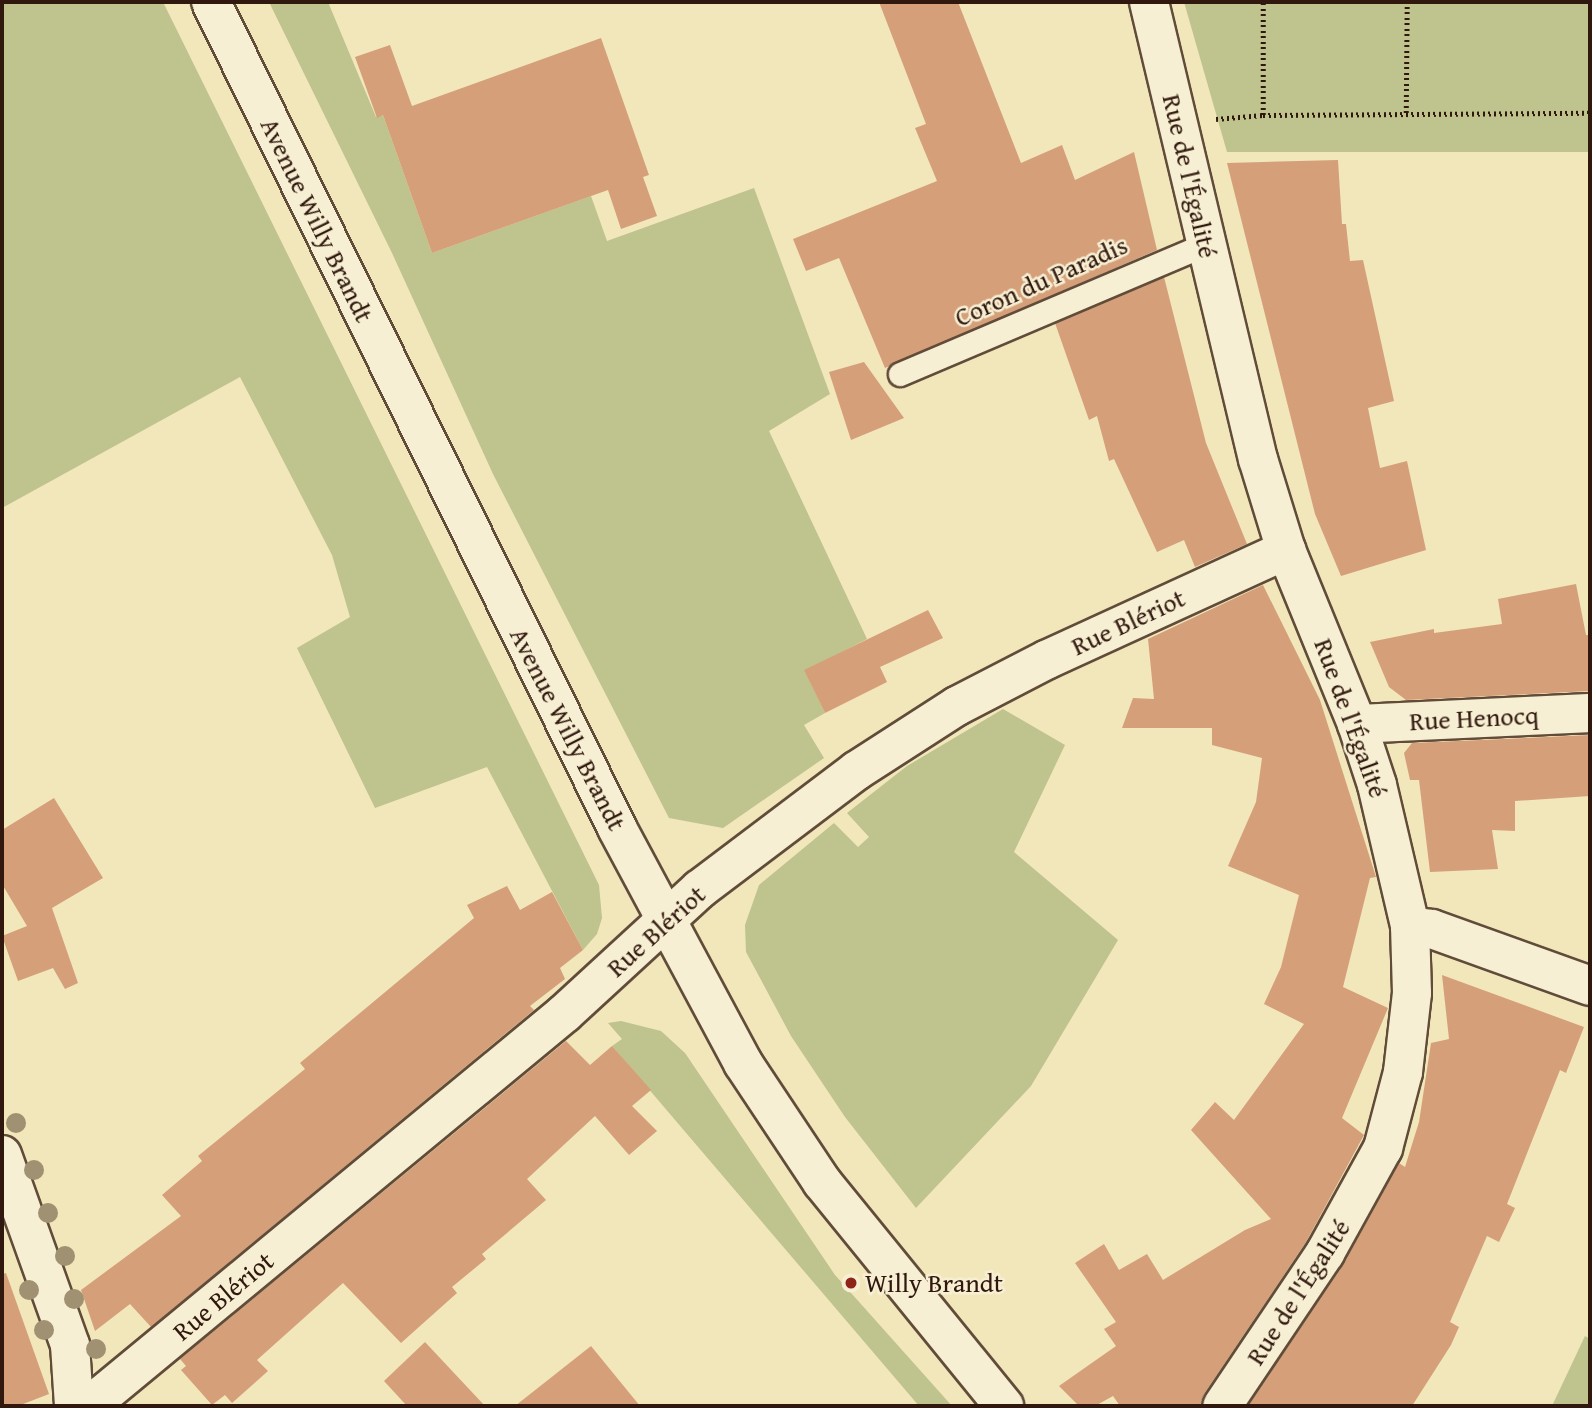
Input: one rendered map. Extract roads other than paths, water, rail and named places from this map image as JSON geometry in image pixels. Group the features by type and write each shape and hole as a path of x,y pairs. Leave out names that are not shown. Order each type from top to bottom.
{"street":[{"name":"Avenue Willy Brandt","path":"211,2 665,922 743,1063 815,1172 1004,1406"},
{"name":"Rue de l'Égalité","path":"1149,2 1258,459 1286,550 1357,724 1395,850 1410,926 1412,993 1406,1046 1383,1148 1325,1253 1222,1406"},
{"name":"Rue Blériot","path":"89,1406 565,1013 665,922 856,771 957,706 1048,659 1286,550"},
{"name":"Rue Henocq","path":"1357,724 1590,713"},
{"path":"1410,926 1432,929 1590,986"},
{"path":"2,1155 70,1345 74,1406"}],"lane":[{"name":"Coron du Paradis","path":"900,374 1206,244"}],"place":[{"name":"Willy Brandt","path":"851,1283"}]}
